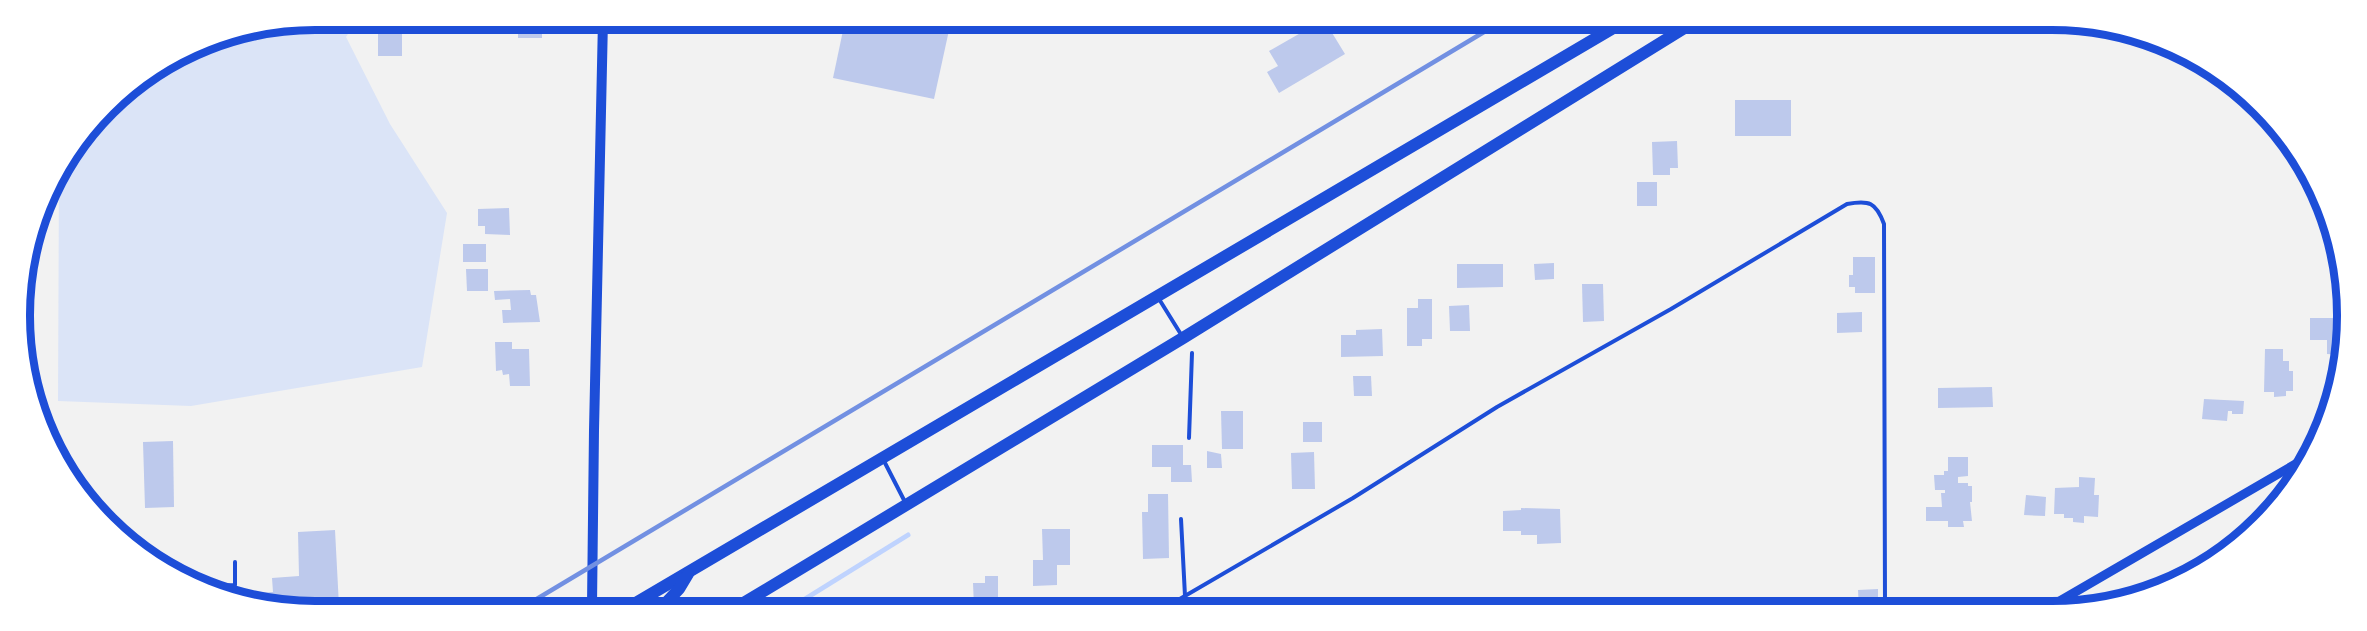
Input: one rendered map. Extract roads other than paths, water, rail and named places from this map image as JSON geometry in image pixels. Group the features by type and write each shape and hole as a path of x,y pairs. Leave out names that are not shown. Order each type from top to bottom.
{"main road":[{"path":"592,601 603,30"},
{"path":"638,601 1610,30"},
{"path":"747,601 1183,338 1681,30"},
{"path":"668,601 679,589 691,570"}],"street":[{"path":"2061,601 2295,464"}],"lane":[{"path":"1177,601 1353,498 1497,407 1671,309 1847,204 1872,203 1884,224 1885,601"},
{"path":"1157,296 1183,338"},
{"path":"1189,438 1189,372 1192,352"},
{"path":"882,458 906,505"},
{"path":"1181,519 1185,596"},
{"path":"222,585 235,585 235,562"}],"waterway":[{"path":"802,601 908,535"}],"railway":[{"path":"533,601 1487,30"}]}
